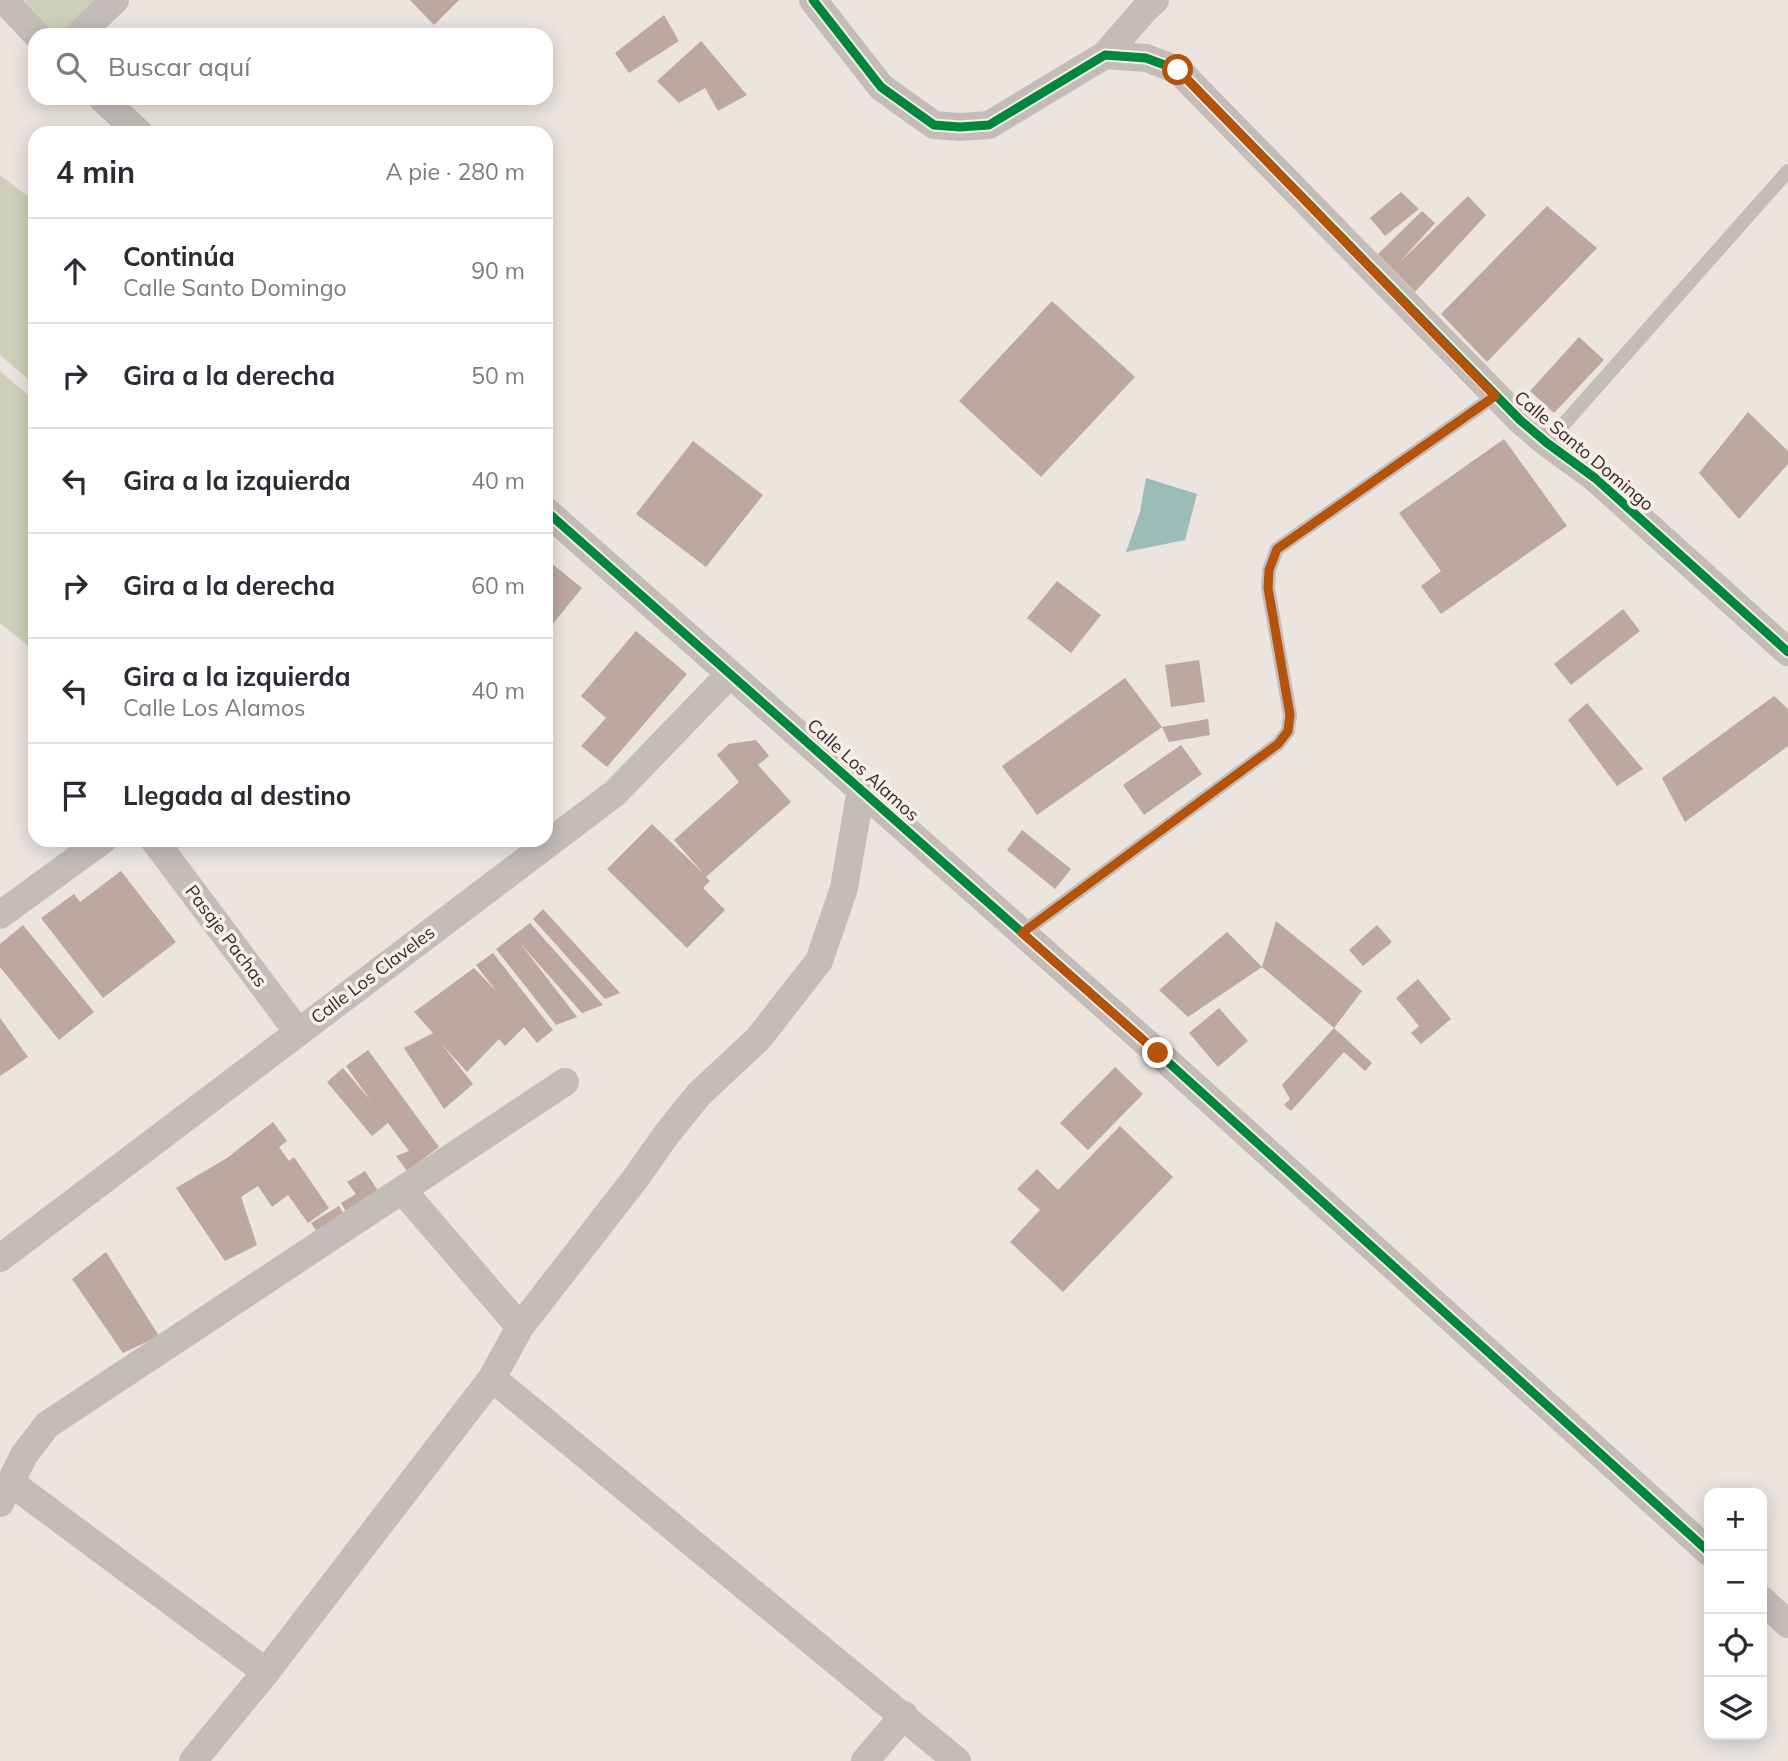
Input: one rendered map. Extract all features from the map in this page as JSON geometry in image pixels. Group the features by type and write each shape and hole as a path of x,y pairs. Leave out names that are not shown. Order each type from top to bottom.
{"street":[{"path":"4,0 30,28"},
{"path":"85,28 115,0"},
{"path":"813,0 881,88 934,125 960,127 989,125 1105,55 1155,0"},
{"name":"Calle Santo Domingo","path":"1105,55 1146,58 1178,70 1495,396 1547,443 1595,478 1788,652"},
{"path":"109,105 132,126"},
{"name":"Calle Los Alamos","path":"553,517 1158,1053 1708,1551"},
{"name":"Calle Los Claveles","path":"553,840 615,793 730,674"},
{"path":"193,1761 266,1672 492,1378 520,1326 699,1094 758,1038 819,961 844,888 861,790"},
{"path":"0,915 93,847"},
{"name":"Pasaje Pachas","path":"159,847 298,1032"},
{"name":"Calle Los Claveles","path":"0,1258 543,847"},
{"path":"266,1672 5,1493 24,1455 47,1425 565,1082"},
{"path":"404,1191 520,1326"},
{"path":"492,1378 957,1761"},
{"path":"1767,1605 1788,1624"},
{"path":"864,1761 904,1715"}],"lane":[{"path":"1547,443 1788,171"},
{"path":"1022,933 1278,744 1288,731 1290,715 1268,588 1269,570 1277,549 1495,396"}],"green space":[{"path":"24,0 103,0 73,28 50,28"},
{"path":"0,175 28,197 28,379 0,355"},
{"path":"0,371 28,395 28,645 0,623"}],"water":[{"path":"1146,478 1197,494 1185,540 1126,552 1140,512"}],"building":[{"path":"410,0 459,0 434,25"},
{"path":"664,15 679,41 629,73 615,53"},
{"path":"701,41 747,95 718,111 705,88 679,103 657,81"},
{"path":"1401,192 1419,209 1385,236 1370,218"},
{"path":"1468,196 1486,215 1415,292 1378,254 1422,211 1435,223 1399,263"},
{"path":"1547,206 1597,248 1487,362 1441,314"},
{"path":"1052,301 1135,377 1041,477 959,401"},
{"path":"1579,337 1604,360 1554,413 1530,391"},
{"path":"1748,412 1788,451 1788,464 1739,519 1699,473"},
{"path":"1504,439 1567,526 1441,614 1421,586 1441,571 1399,513"},
{"path":"693,441 763,495 706,567 636,514"},
{"path":"553,565 582,588 553,623"},
{"path":"1057,581 1101,615 1071,653 1027,618"},
{"path":"1623,609 1640,631 1571,685 1554,664"},
{"path":"636,631 687,674 607,767 581,746 606,718 581,696"},
{"path":"1199,660 1205,702 1171,707 1165,665"},
{"path":"1125,678 1162,727 1037,815 1002,766"},
{"path":"1774,696 1788,709 1788,746 1685,822 1662,778"},
{"path":"1587,703 1643,769 1617,786 1568,720"},
{"path":"1208,719 1210,735 1169,742 1162,727"},
{"path":"756,740 769,756 758,765 791,802 706,877 710,881 703,888 725,910 687,948 607,869 652,824 704,874 674,840 739,782 717,755 729,744"},
{"path":"1181,745 1202,774 1144,815 1123,785"},
{"path":"1022,830 1071,869 1055,889 1007,850"},
{"path":"121,871 176,942 103,998 41,918 74,894 80,902"},
{"path":"543,909 620,993 605,999 533,919"},
{"path":"1276,921 1362,991 1334,1028 1262,967"},
{"path":"530,923 603,1005 582,1013 520,943 577,1017 556,1025 496,949"},
{"path":"23,925 94,1012 59,1040 0,967 0,944"},
{"path":"1377,925 1392,942 1363,966 1349,950"},
{"path":"1227,932 1262,967 1188,1017 1159,990"},
{"path":"493,953 553,1030 537,1043 524,1027 505,1046 499,1039 467,1072 440,1042 473,1084 444,1109 404,1048 433,1033 414,1012 474,968 497,992 476,965"},
{"path":"1418,979 1451,1019 1421,1044 1411,1033 1419,1026 1396,998"},
{"path":"1219,1008 1248,1041 1218,1067 1189,1033"},
{"path":"0,1018 28,1057 0,1076"},
{"path":"1334,1028 1372,1063 1365,1071 1344,1052 1291,1111 1284,1105 1290,1099 1282,1085"},
{"path":"368,1050 439,1147 407,1171 396,1156 409,1151 388,1123 372,1136 327,1082 343,1068 371,1101 346,1066"},
{"path":"1115,1067 1143,1094 1088,1150 1060,1123"},
{"path":"273,1122 287,1141 279,1147 289,1161 294,1157 329,1208 308,1223 288,1195 272,1207 258,1186 241,1197 257,1245 225,1261 176,1188 227,1158"},
{"path":"1120,1126 1173,1177 1063,1292 1010,1242 1040,1210 1017,1189 1037,1169 1058,1190"},
{"path":"365,1171 381,1195 348,1215 341,1203 356,1194 347,1182"},
{"path":"339,1206 346,1218 319,1235 311,1223"},
{"path":"106,1252 159,1336 123,1353 72,1279"}],"cycle path":[{"path":"813,0 881,87 934,125 989,125 1105,55 1146,58 1178,70 1520,420 1595,478 1788,652"},
{"path":"553,517 1158,1053 1708,1551"}],"route":[{"path":"1158,1053 1022,933 1278,744 1288,731 1290,715 1268,588 1269,570 1277,549 1495,396 1178,70"}]}
